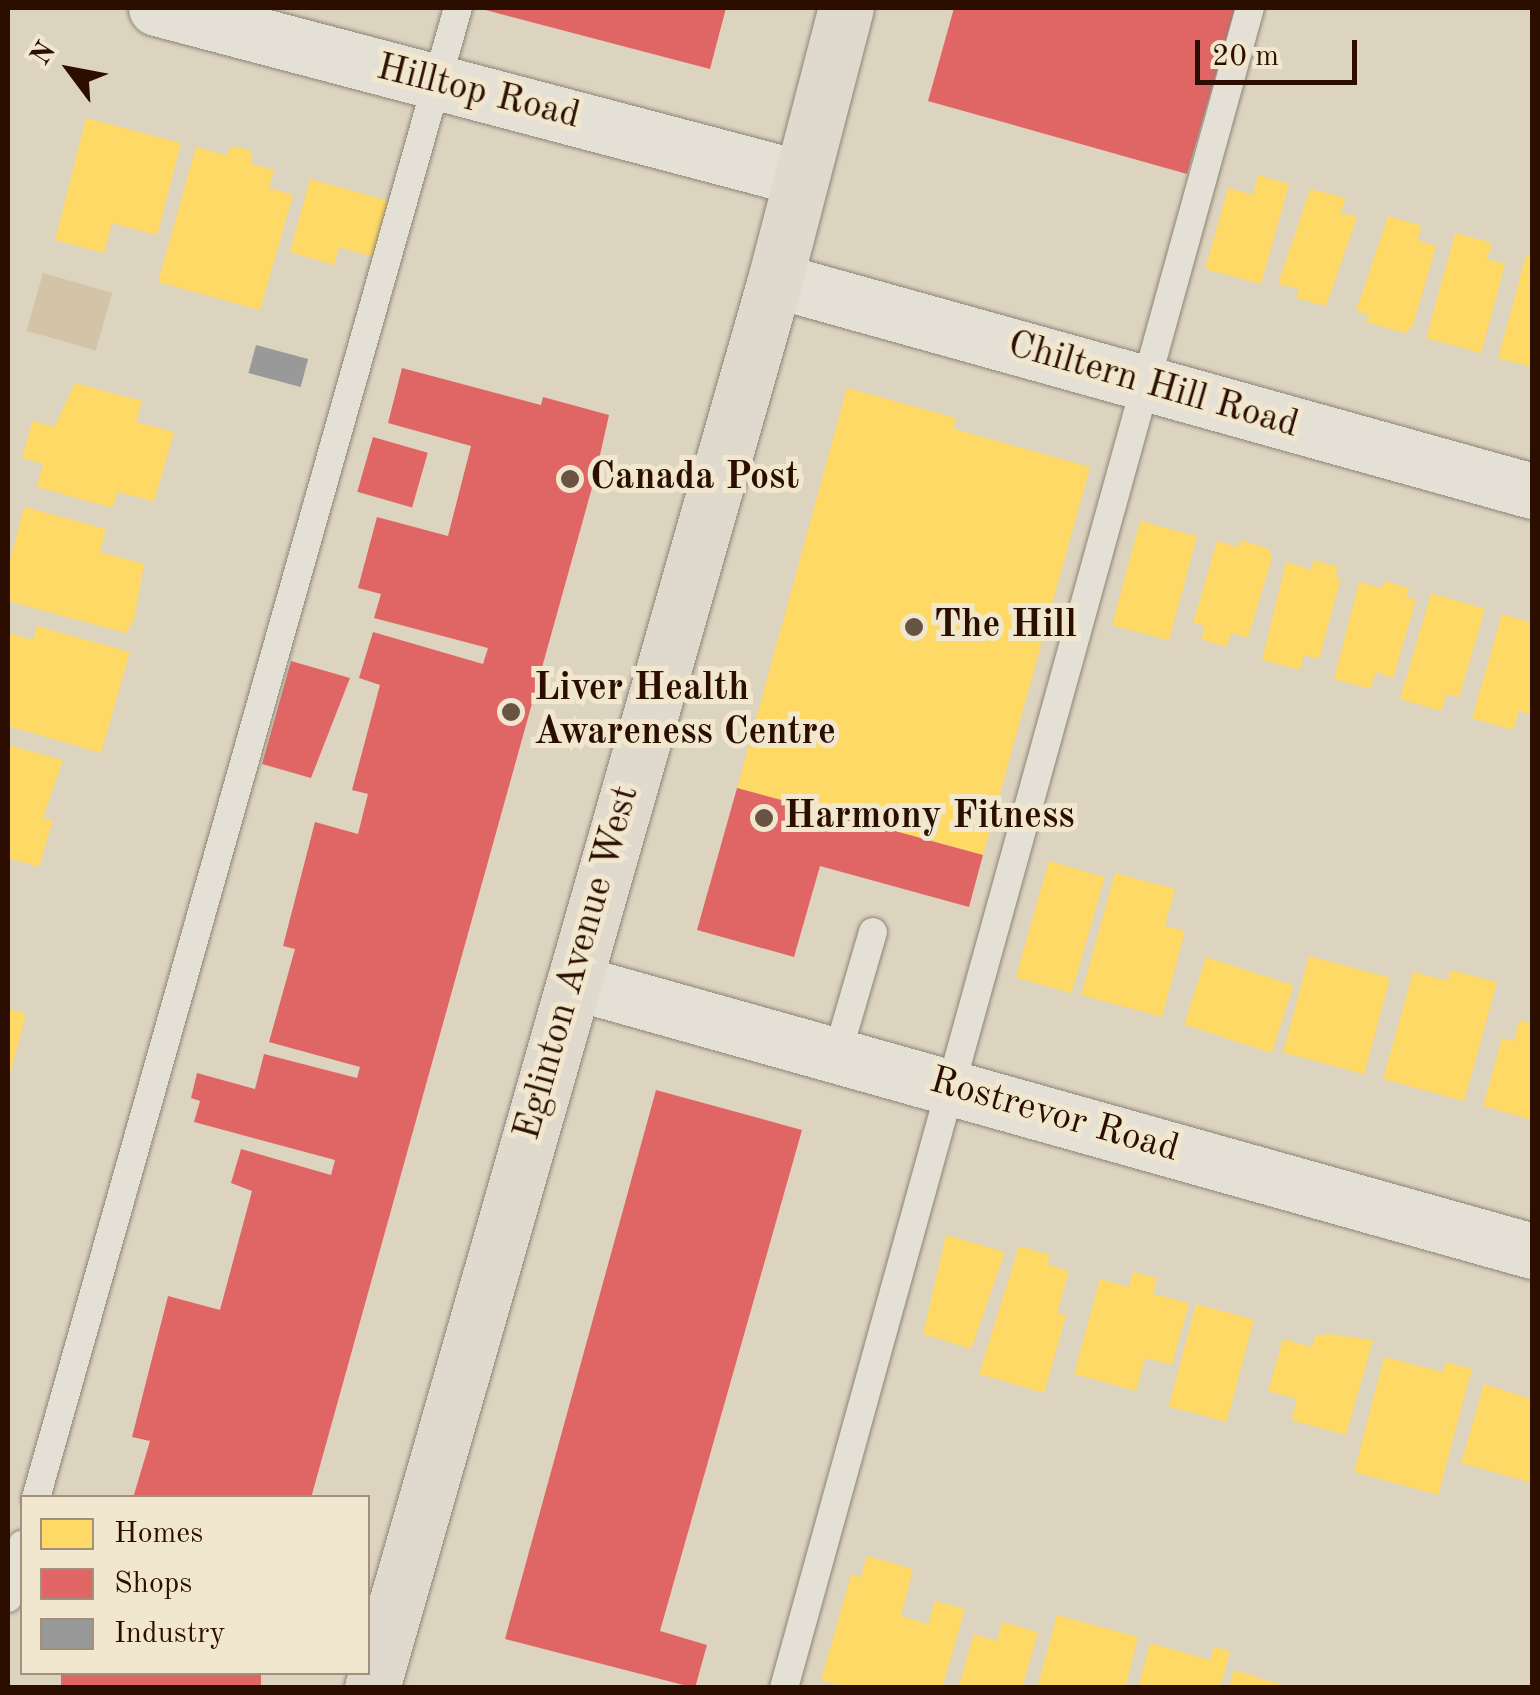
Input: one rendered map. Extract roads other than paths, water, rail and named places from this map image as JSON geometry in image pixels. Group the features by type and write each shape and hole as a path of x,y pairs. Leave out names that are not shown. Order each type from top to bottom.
{"main road":[{"name":"Eglinton Avenue West","path":"378,1686 774,280 846,8"}],"street":[{"name":"Hilltop Road","path":"156,8 801,178"},
{"name":"Chiltern Hill Road","path":"774,280 1532,492"},
{"name":"Rostrevor Road","path":"574,982 1532,1251"}],"lane":[{"path":"37,1495 458,8"},
{"path":"784,1688 1250,8"},
{"path":"837,1055 873,932"},
{"path":"8,1598 20,1553"}],"place":[{"name":"Canada Post","path":"570,479"},
{"name":"The Hill","path":"914,627"},
{"name":"Liver Health Awareness Centre","path":"511,712"},
{"name":"Harmony Fitness","path":"764,818"}]}
